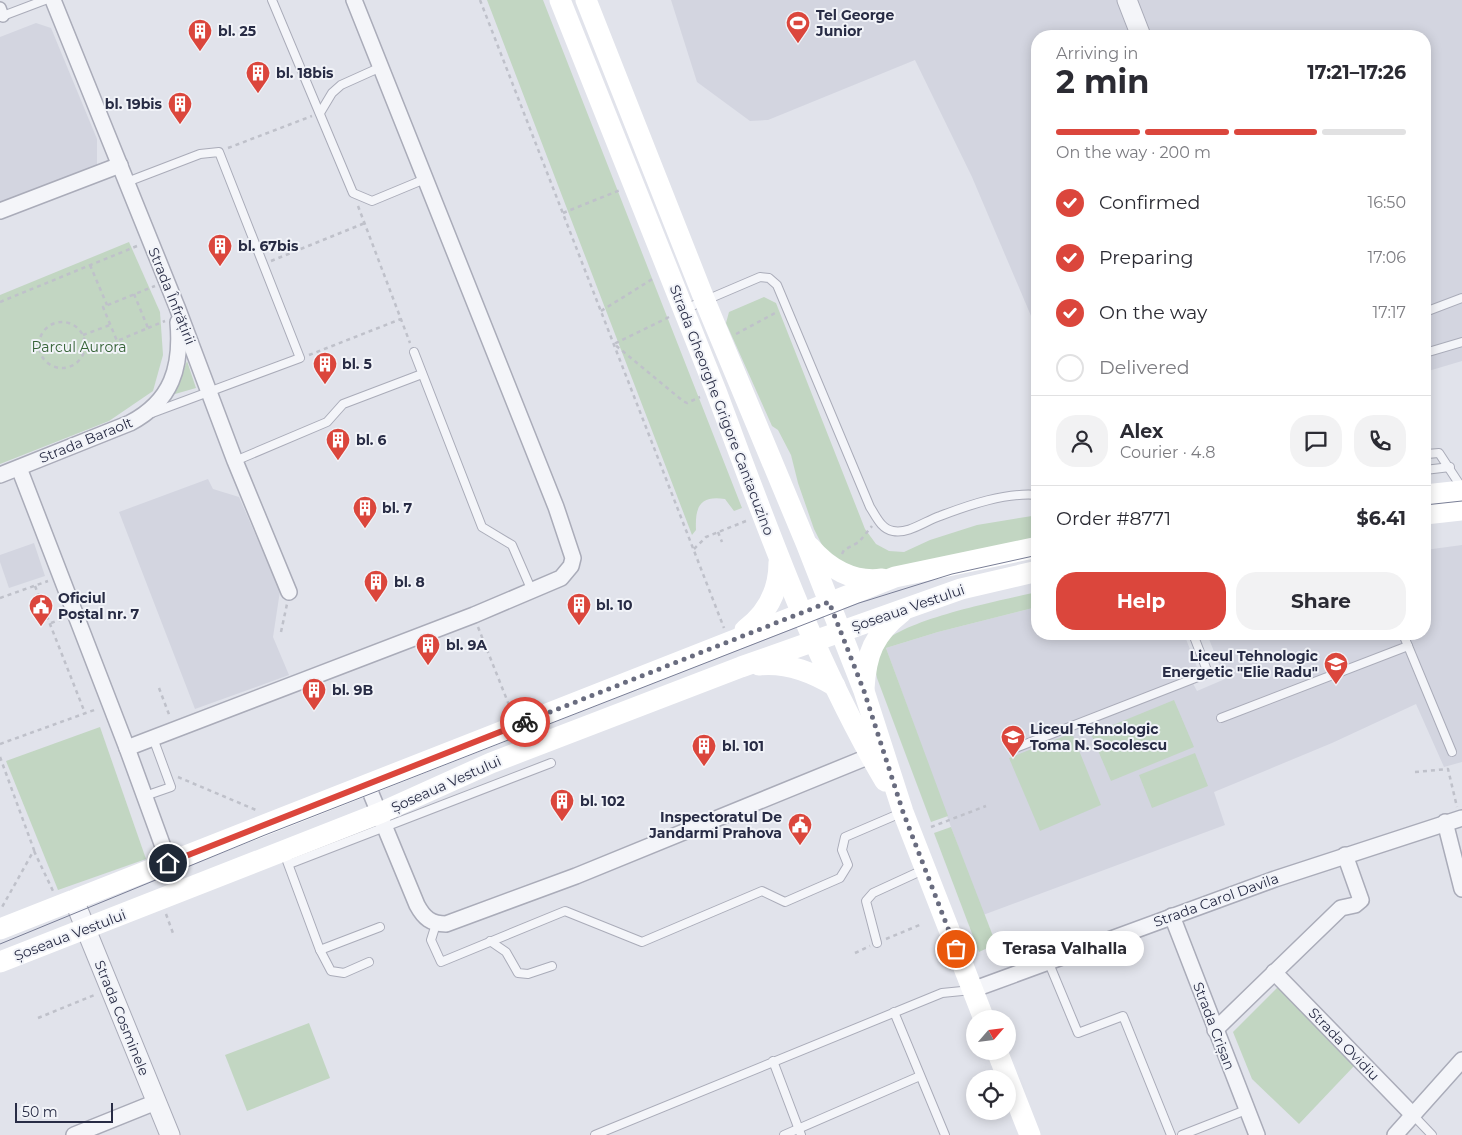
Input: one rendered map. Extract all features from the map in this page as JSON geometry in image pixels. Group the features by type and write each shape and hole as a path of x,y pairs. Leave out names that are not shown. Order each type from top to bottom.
{"main road":[{"name":"Strada Gheorghe Grigore Cantacuzino","path":"560,0 668,269 778,557 813,641 870,756 903,812"},
{"name":"Strada Gheorghe Grigore Cantacuzino","path":"586,0 705,301 806,543 864,691 903,812 980,1010"},
{"path":"1431,494 1462,489"},
{"path":"1431,513 1462,510"},
{"path":"806,543 822,560 842,573 859,578 877,580 894,577"},
{"name":"Șoseaua Vestului","path":"0,929 518,726 801,612 894,577 1031,548"},
{"path":"730,640 753,624 769,606 776,590 778,557"},
{"name":"Șoseaua Vestului","path":"0,962 161,899 286,858 383,820 490,763 741,667 961,589 1031,572"},
{"path":"864,691 870,650 891,621 910,606"},
{"path":"741,667 767,664 793,667 808,672 835,686"},
{"path":"1001,1060 1030,1135"}],"street":[{"name":"Strada Înfrățirii","path":"53,0 167,281 235,461 289,592"},
{"path":"127,748 532,591 561,578 567,573 573,558 354,0"},
{"path":"1127,0 1140,30"},
{"path":"0,211 120,165"},
{"name":"Strada Baraolt","path":"0,475 143,416 166,394 172,380 179,345 177,311"},
{"path":"19,468 127,748 168,863"},
{"path":"368,784 417,905 430,920 456,922 870,756"},
{"path":"1455,820 1462,889"},
{"name":"Strada Carol Davila","path":"972,990 1172,916 1346,855 1455,820"},
{"path":"1215,1030 1341,908 1355,905 1361,900 1346,855"},
{"name":"Strada Cosminele","path":"74,900 170,1135"},
{"name":"Strada Crișan","path":"1172,916 1257,1135"},
{"name":"Strada Ovidiu","path":"1274,972 1413,1115"},
{"path":"1395,1135 1462,1060"},
{"path":"74,1135 156,1102"}],"lane":[{"path":"1,14 44,0"},
{"path":"272,0 354,193 372,201 425,179"},
{"path":"320,113 332,93 341,85 381,67"},
{"path":"126,182 200,154 219,152 300,358 210,393 143,416"},
{"path":"684,310 760,277 769,278 777,285 870,507 882,526 892,531 905,531 939,516 975,505 1022,494 1031,495"},
{"path":"1431,310 1462,298"},
{"path":"1431,351 1462,342"},
{"path":"414,352 482,527 512,545 532,591"},
{"path":"235,461 327,422 343,404 422,374"},
{"path":"1431,454 1439,453 1450,467 1462,489"},
{"path":"1431,469 1450,467"},
{"path":"1013,749 1208,673 1195,640"},
{"path":"1406,640 1452,752"},
{"path":"1221,718 1408,646"},
{"path":"145,796 171,787 153,738"},
{"path":"383,820 551,763"},
{"path":"430,920 431,940 441,962 565,911 642,942 762,891 784,902 840,878 848,865 842,850 845,836 903,812"},
{"path":"286,858 320,950 331,971 344,973 370,962"},
{"path":"877,942 866,901 872,893 925,870"},
{"path":"320,950 380,927"},
{"path":"490,941 506,952 518,974 528,974 552,966"},
{"path":"1048,961 1078,1033 1123,1016 1171,1135"},
{"path":"594,1135 942,993 972,990"},
{"path":"894,1012 945,1135"},
{"path":"773,1061 800,1132"},
{"path":"784,1135 800,1132 920,1076"},
{"path":"1182,1135 1246,1110"},
{"path":"1413,1115 1432,1135"}],"path":[{"path":"480,0 730,640"},
{"path":"219,152 320,113"},
{"path":"563,213 634,184"},
{"path":"354,193 414,352"},
{"path":"264,264 365,223"},
{"path":"0,302 150,241"},
{"path":"90,266 107,305"},
{"path":"601,311 668,269"},
{"path":"167,281 103,307 117,341 148,328 177,311"},
{"path":"134,294 148,328"},
{"path":"722,342 787,306"},
{"path":"614,344 684,310"},
{"path":"300,358 401,319"},
{"path":"57,322 71,323 83,335 85,348 82,356 70,366 54,367 42,357 38,342 44,329 50,324 57,322"},
{"path":"83,335 110,324"},
{"path":"614,344 687,403 715,390"},
{"path":"646,440 650,438"},
{"path":"694,549 706,536 762,514"},
{"path":"842,573 841,558 844,550 858,542 878,520"},
{"path":"718,532 722,542"},
{"path":"0,598 60,577"},
{"path":"35,586 85,714"},
{"path":"281,632 289,592"},
{"path":"474,615 518,726"},
{"path":"159,688 175,730"},
{"path":"0,744 110,704"},
{"path":"0,757 34,850 53,890"},
{"path":"1415,772 1448,769 1455,820"},
{"path":"167,773 279,819"},
{"path":"931,827 986,806"},
{"path":"1,909 34,850"},
{"path":"161,899 174,936"},
{"path":"855,953 922,924"},
{"path":"38,1018 110,989"}],"shaded area":[{"path":"671,0 1462,0 1462,361 1431,370 1431,30 1031,30 1031,316 972,177 915,60 768,120 750,121 697,82"},
{"path":"36,23 51,28 97,139 97,166 0,206 0,37"},
{"path":"208,479 213,489 239,497 280,591 273,637 289,675 195,709 119,512"},
{"path":"34,543 45,576 9,588 0,562 0,555"},
{"path":"1462,545 1462,762 1444,767 1416,704 1332,743 1214,792 1225,825 983,915 886,648 938,632 1031,609 1031,640 1186,640 1197,667 1187,672 1197,691 1225,679 1209,640 1431,640 1431,549"}],"green space":[{"path":"487,0 543,0 742,508 734,511 725,499 716,498 704,501 698,509 696,530 692,535"},
{"name":"Parcul Aurora","path":"129,242 160,312 163,355 153,391 109,421 0,464 0,295"},
{"path":"764,297 776,303 865,529 876,544 889,551 904,552 930,540 977,525 1031,516 1031,539 878,572 856,571 826,553 814,529 798,483 791,455 778,430 772,426 726,323 729,312"},
{"path":"187,361 196,388 168,396 180,380"},
{"path":"1031,593 1031,609 938,632 886,648 948,816 931,822 877,678 877,655 880,648 889,638 905,629 952,612"},
{"path":"1174,700 1194,747 1111,781 1091,734"},
{"path":"100,727 146,859 58,890 6,761"},
{"path":"1072,733 1101,805 1040,831 1009,758"},
{"path":"1195,753 1208,786 1152,808 1139,775"},
{"path":"951,827 996,944 979,952 934,833"},
{"path":"1279,986 1355,1065 1299,1124 1252,1079 1233,1032"},
{"path":"309,1023 330,1078 247,1111 225,1055"}],"tram line":[{"path":"1431,504 1462,501"},
{"path":"0,944 265,835 859,603 952,574 1031,557"}],"way so far":[{"path":"525,722 829,602 864,691 903,812 956,949"}],"place":[{"name":"Tel George Junior","path":"798,44"},
{"name":"bl. 25","path":"200,52"},
{"name":"bl. 18bis","path":"258,94"},
{"name":"bl. 19bis","path":"180,125"},
{"name":"bl. 67bis","path":"220,267"},
{"name":"bl. 5","path":"325,385"},
{"name":"bl. 6","path":"338,461"},
{"name":"bl. 7","path":"365,529"},
{"name":"bl. 8","path":"376,603"},
{"name":"bl. 10","path":"579,626"},
{"name":"Oficiul Poștal nr. 7","path":"41,627"},
{"name":"bl. 9A","path":"428,666"},
{"name":"Liceul Tehnologic Energetic \"Elie Radu\"","path":"1336,685"},
{"name":"bl. 9B","path":"314,711"},
{"name":"Liceul Tehnologic Toma N. Socolescu","path":"1013,758"},
{"name":"bl. 101","path":"704,767"},
{"name":"bl. 102","path":"562,822"},
{"name":"Inspectoratul De Jandarmi Prahova","path":"800,846"},
{"name":"Terasa Valhalla","path":"956,949"}],"route":[{"path":"168,863 525,722"}]}
